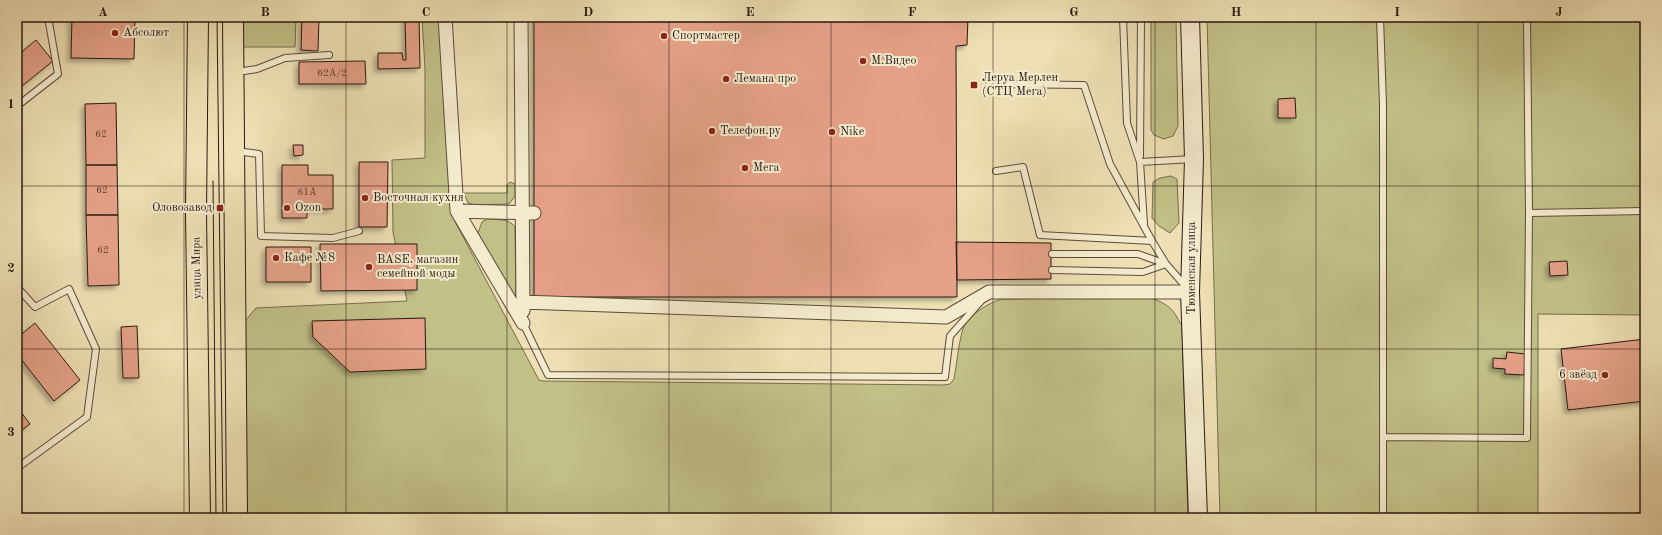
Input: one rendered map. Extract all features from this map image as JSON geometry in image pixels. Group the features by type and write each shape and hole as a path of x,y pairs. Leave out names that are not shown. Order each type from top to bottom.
{"main road":[{"name":"улица Мира","path":"198,17 196,212 200,518"},
{"path":"232,17 237,518"}],"street":[{"path":"445,17 457,211 523,323"},
{"path":"521,17 528,213 522,302 523,323"},
{"name":"Тюменская улица","path":"1190,17 1194,159 1190,292 1198,518"},
{"path":"457,211 528,213"},
{"path":"522,302 633,301 946,317 989,292 1190,292"}],"lane":[{"path":"17,106 58,74 48,17"},
{"path":"1123,17 1127,123 1140,162"},
{"path":"1141,17 1140,162 1144,227"},
{"path":"1380,17 1383,105 1384,518"},
{"path":"1384,437 1527,438 1529,213 1527,17"},
{"path":"233,73 257,69 285,58 329,55"},
{"path":"989,84 1084,85 1110,164 1166,264 1190,292"},
{"path":"234,150 259,154 261,236 333,238 359,231"},
{"path":"1140,162 1194,159"},
{"path":"996,171 1023,167 1040,235 1152,241"},
{"path":"1529,213 1645,211"},
{"path":"1052,254 1138,254 1166,264"},
{"path":"1052,270 1143,272 1166,264"},
{"path":"17,287 35,307 69,289 96,349 87,417 17,468"},
{"path":"523,323 548,376 945,377 950,336 989,292"}],"shaded area":[{"path":"239,17 296,17 295,47 240,47"},
{"path":"422,17 439,17 451,214 539,380 944,385 950,384 954,379 959,343 964,326 978,311 996,301 1002,299 1149,297 1169,307 1182,326 1188,518 246,518 245,321 256,308 407,301 393,232 392,160 425,158 425,69"},
{"path":"1151,17 1176,17 1178,126 1173,136 1164,139 1154,135 1151,130"},
{"path":"1207,17 1645,17 1645,315 1538,314 1538,518 1220,518"},
{"path":"1171,176 1177,179 1179,223 1170,233 1159,226 1152,218 1153,182 1160,178"},
{"path":"510,182 515,184 515,196 509,204 475,205 468,203 464,193 507,193 507,185"},
{"path":"487,219 510,222 515,227 516,295 511,294 478,233 482,222"}],"building":[{"path":"72,17 135,17 134,59 71,58"},
{"path":"302,17 319,17 318,51 301,50"},
{"path":"405,17 419,17 420,68 378,69 378,53 402,53 403,60 406,60"},
{"name":"Мега","path":"534,17 968,17 967,45 956,46 957,297 534,297"},
{"path":"36,40 53,61 17,90 17,56"},
{"path":"365,61 366,84 299,84 299,62"},
{"path":"1295,98 1296,118 1278,118 1278,99"},
{"path":"116,103 117,165 86,165 85,104"},
{"path":"293,145 303,145 303,155 294,156"},
{"path":"359,162 388,162 387,227 359,227"},
{"path":"86,165 117,165 118,215 86,215"},
{"path":"282,165 308,165 308,175 333,175 333,209 307,209 307,218 282,218"},
{"path":"86,215 118,215 119,285 88,286"},
{"path":"956,242 1051,243 1051,279 957,280"},
{"name":"BASE, магазин семейной моды","path":"320,244 417,244 417,290 321,291"},
{"path":"266,247 311,247 311,282 266,282"},
{"path":"1567,261 1568,275 1550,276 1549,262"},
{"path":"425,318 426,369 350,372 313,337 312,321"},
{"path":"35,323 80,380 54,401 17,354 17,338"},
{"path":"137,326 139,378 123,378 121,327"},
{"name":"6 звёзд","path":"1645,339 1645,401 1568,410 1561,349"},
{"path":"1507,352 1525,354 1524,375 1505,374 1505,369 1493,368 1493,358 1506,359"},
{"path":"17,407 30,424 17,434"},
{"path":"1642,511 1645,518 1625,518"}],"tram line":[{"path":"217,17 223,518"},
{"path":"213,181 216,518"}],"place":[{"name":"Абсолют","path":"115,33"},
{"name":"Спортмастер","path":"664,36"},
{"name":"М.Видео","path":"863,61"},
{"name":"Лемана про","path":"726,79"},
{"name":"Леруа Мерлен (СТЦ Мега)","path":"974,85"},
{"name":"Телефон.ру","path":"712,131"},
{"name":"Nike","path":"832,132"},
{"name":"Мега","path":"745,168"},
{"name":"Восточная кухня","path":"365,198"},
{"name":"Оловозавод","path":"220,208"},
{"name":"Ozon","path":"287,208"},
{"name":"Кафе №8","path":"276,258"},
{"name":"BASE, магазин семейной моды","path":"369,267"},
{"name":"6 звёзд","path":"1605,375"}]}
